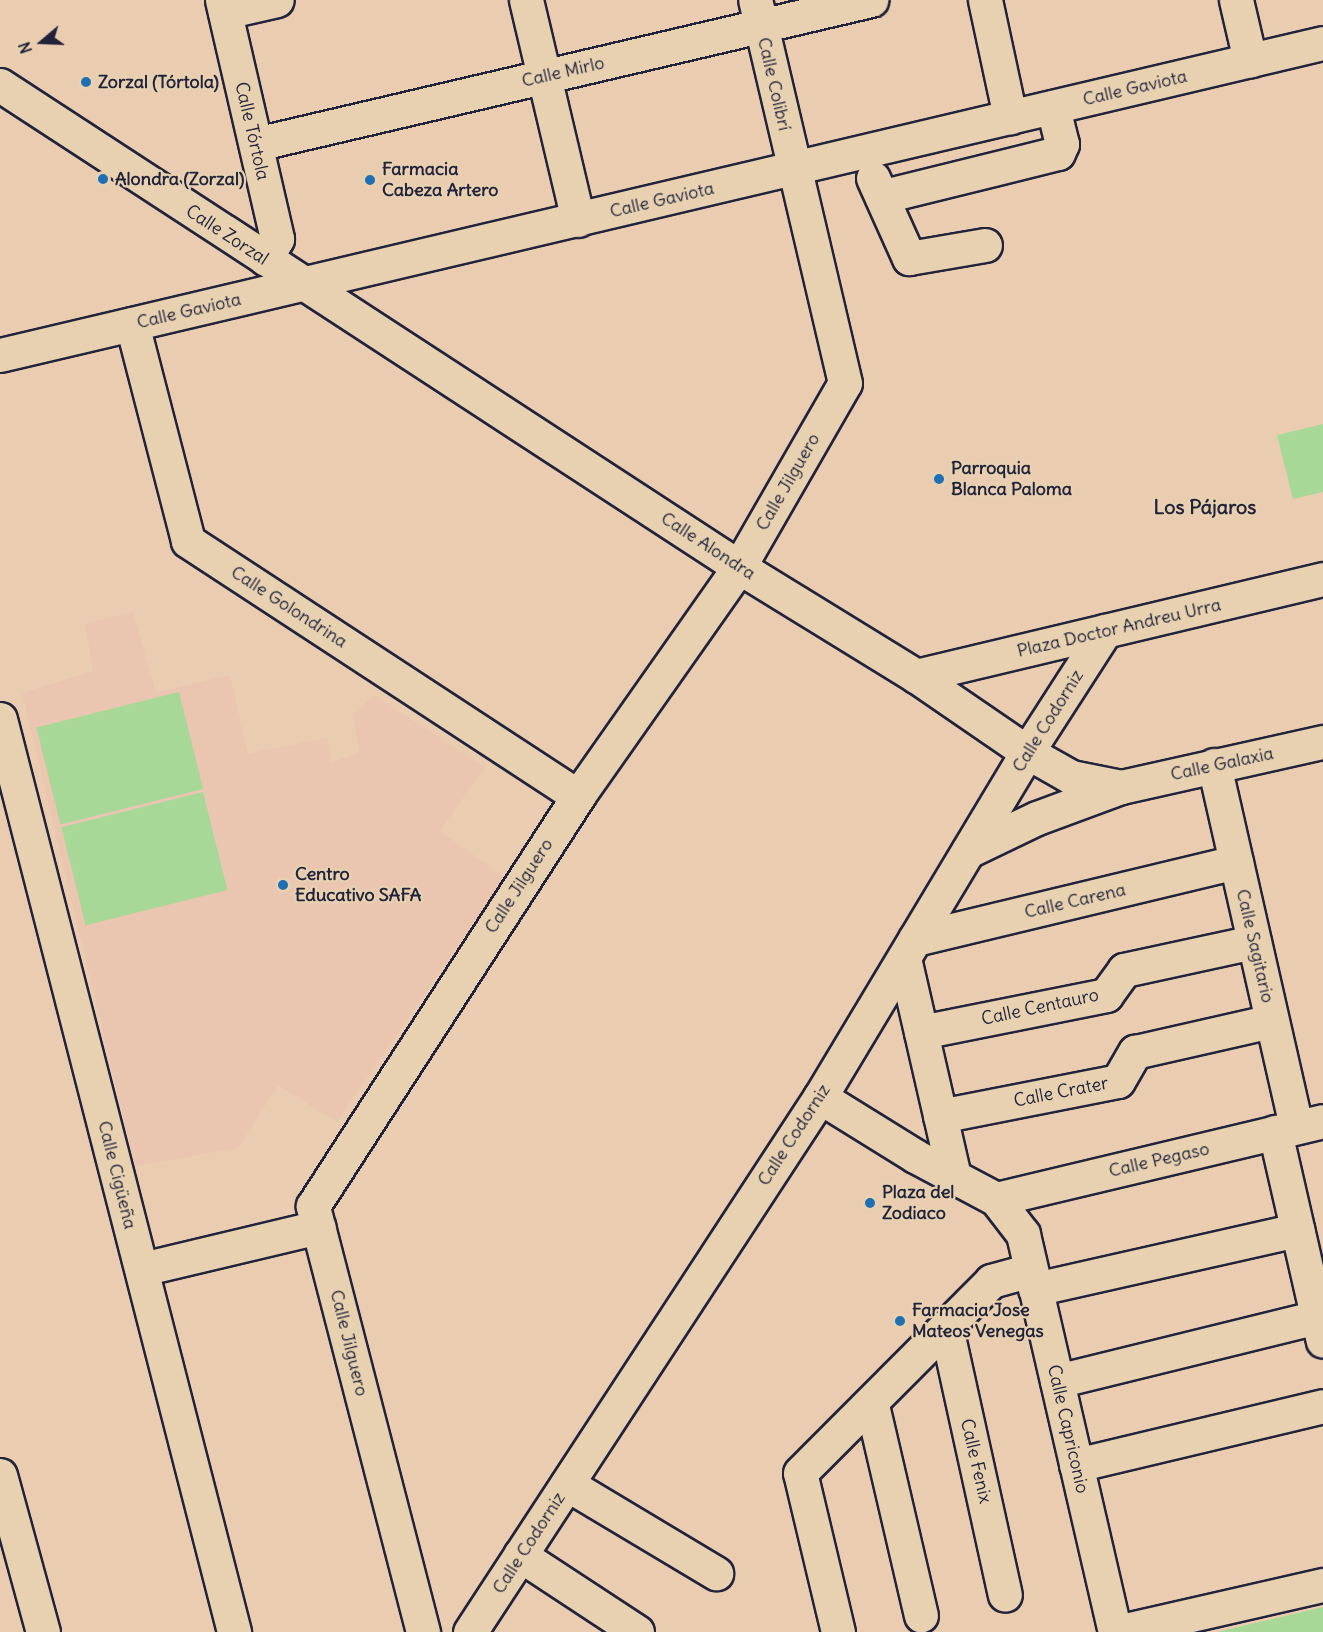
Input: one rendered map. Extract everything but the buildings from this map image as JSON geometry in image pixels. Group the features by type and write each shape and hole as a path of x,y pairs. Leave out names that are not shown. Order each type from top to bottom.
{"street":[{"path":"223,6 277,0"},
{"path":"526,0 579,220"},
{"name":"Calle Mirlo","path":"255,144 544,77 757,13 871,0"},
{"path":"985,0 1010,117"},
{"path":"1236,0 1250,60"},
{"name":"Calle Tórtola","path":"223,6 277,239 265,259"},
{"name":"Calle Colibrí","path":"757,13 793,169"},
{"name":"Calle Gaviota","path":"0,356 1323,43"},
{"name":"Calle Zorzal","path":"0,85 304,285"},
{"path":"884,196 1058,153 1062,144 1053,107"},
{"path":"858,153 884,196 909,258 985,245"},
{"name":"Calle Jilguero","path":"423,1632 313,1206 578,796 740,567 845,383 793,169"},
{"name":"Calle Alondra","path":"304,285 740,567 916,676 1027,752 1071,777 1120,786"},
{"name":"Calle Golondrina","path":"132,324 188,541 578,796"},
{"name":"Plaza Doctor Andreu Urra","path":"916,676 1323,579"},
{"name":"Calle Codorniz","path":"470,1632 820,1097 1027,752 1105,631"},
{"name":"Calle Cigüeña","path":"0,719 234,1632"},
{"name":"Calle Galaxia","path":"1120,786 1323,742"},
{"name":"Calle Sagitario","path":"1214,765 1298,1127 1308,1247 1320,1329"},
{"path":"968,851 1037,818 1120,786"},
{"name":"Calle Carena","path":"909,948 1236,862"},
{"name":"Calle Centauro","path":"921,1032 1106,994 1124,970 1254,942"},
{"path":"909,948 921,1032 954,1176"},
{"name":"Calle Crater","path":"940,1116 1118,1081 1135,1052 1272,1021"},
{"path":"820,1097 954,1176 996,1198"},
{"name":"Calle Pegaso","path":"996,1198 1298,1127"},
{"name":"Calle Capriconio","path":"996,1198 1023,1234 1116,1632"},
{"path":"159,1265 319,1227"},
{"path":"838,1632 800,1473 872,1405 991,1281 1033,1279 1308,1247"},
{"name":"Calle Fenix","path":"946,1327 1005,1595"},
{"path":"1057,1380 1320,1329"},
{"path":"872,1405 921,1615"},
{"path":"1076,1465 1323,1406"},
{"path":"0,1475 43,1632"},
{"path":"567,1484 716,1573"},
{"path":"520,1555 637,1632"},
{"path":"1116,1632 1323,1585"}],"shaded area":[{"name":"Centro Educativo SAFA","path":"133,612 156,693 230,675 248,754 327,738 331,762 360,753 353,715 374,695 485,767 440,831 504,877 337,1122 278,1085 238,1148 135,1166 22,693 93,671 85,624"}],"green space":[{"path":"1323,424 1323,492 1293,499 1277,435"},
{"path":"179,692 203,789 61,825 36,728"},
{"path":"203,792 227,890 86,925 61,827"},
{"path":"1323,1607 1323,1632 1217,1632"}],"place":[{"name":"Zorzal (Tórtola)","path":"86,82"},
{"name":"Alondra (Zorzal)","path":"103,179"},
{"name":"Farmacia Cabeza Artero","path":"370,180"},
{"name":"Parroquia Blanca Paloma","path":"939,479"},
{"name":"Centro Educativo SAFA","path":"283,885"},
{"name":"Plaza del Zodiaco","path":"870,1203"},
{"name":"Farmacia Jose Mateos Venegas","path":"900,1321"}],"district":[{"name":"Los Pájaros","path":"1205,506"}]}
